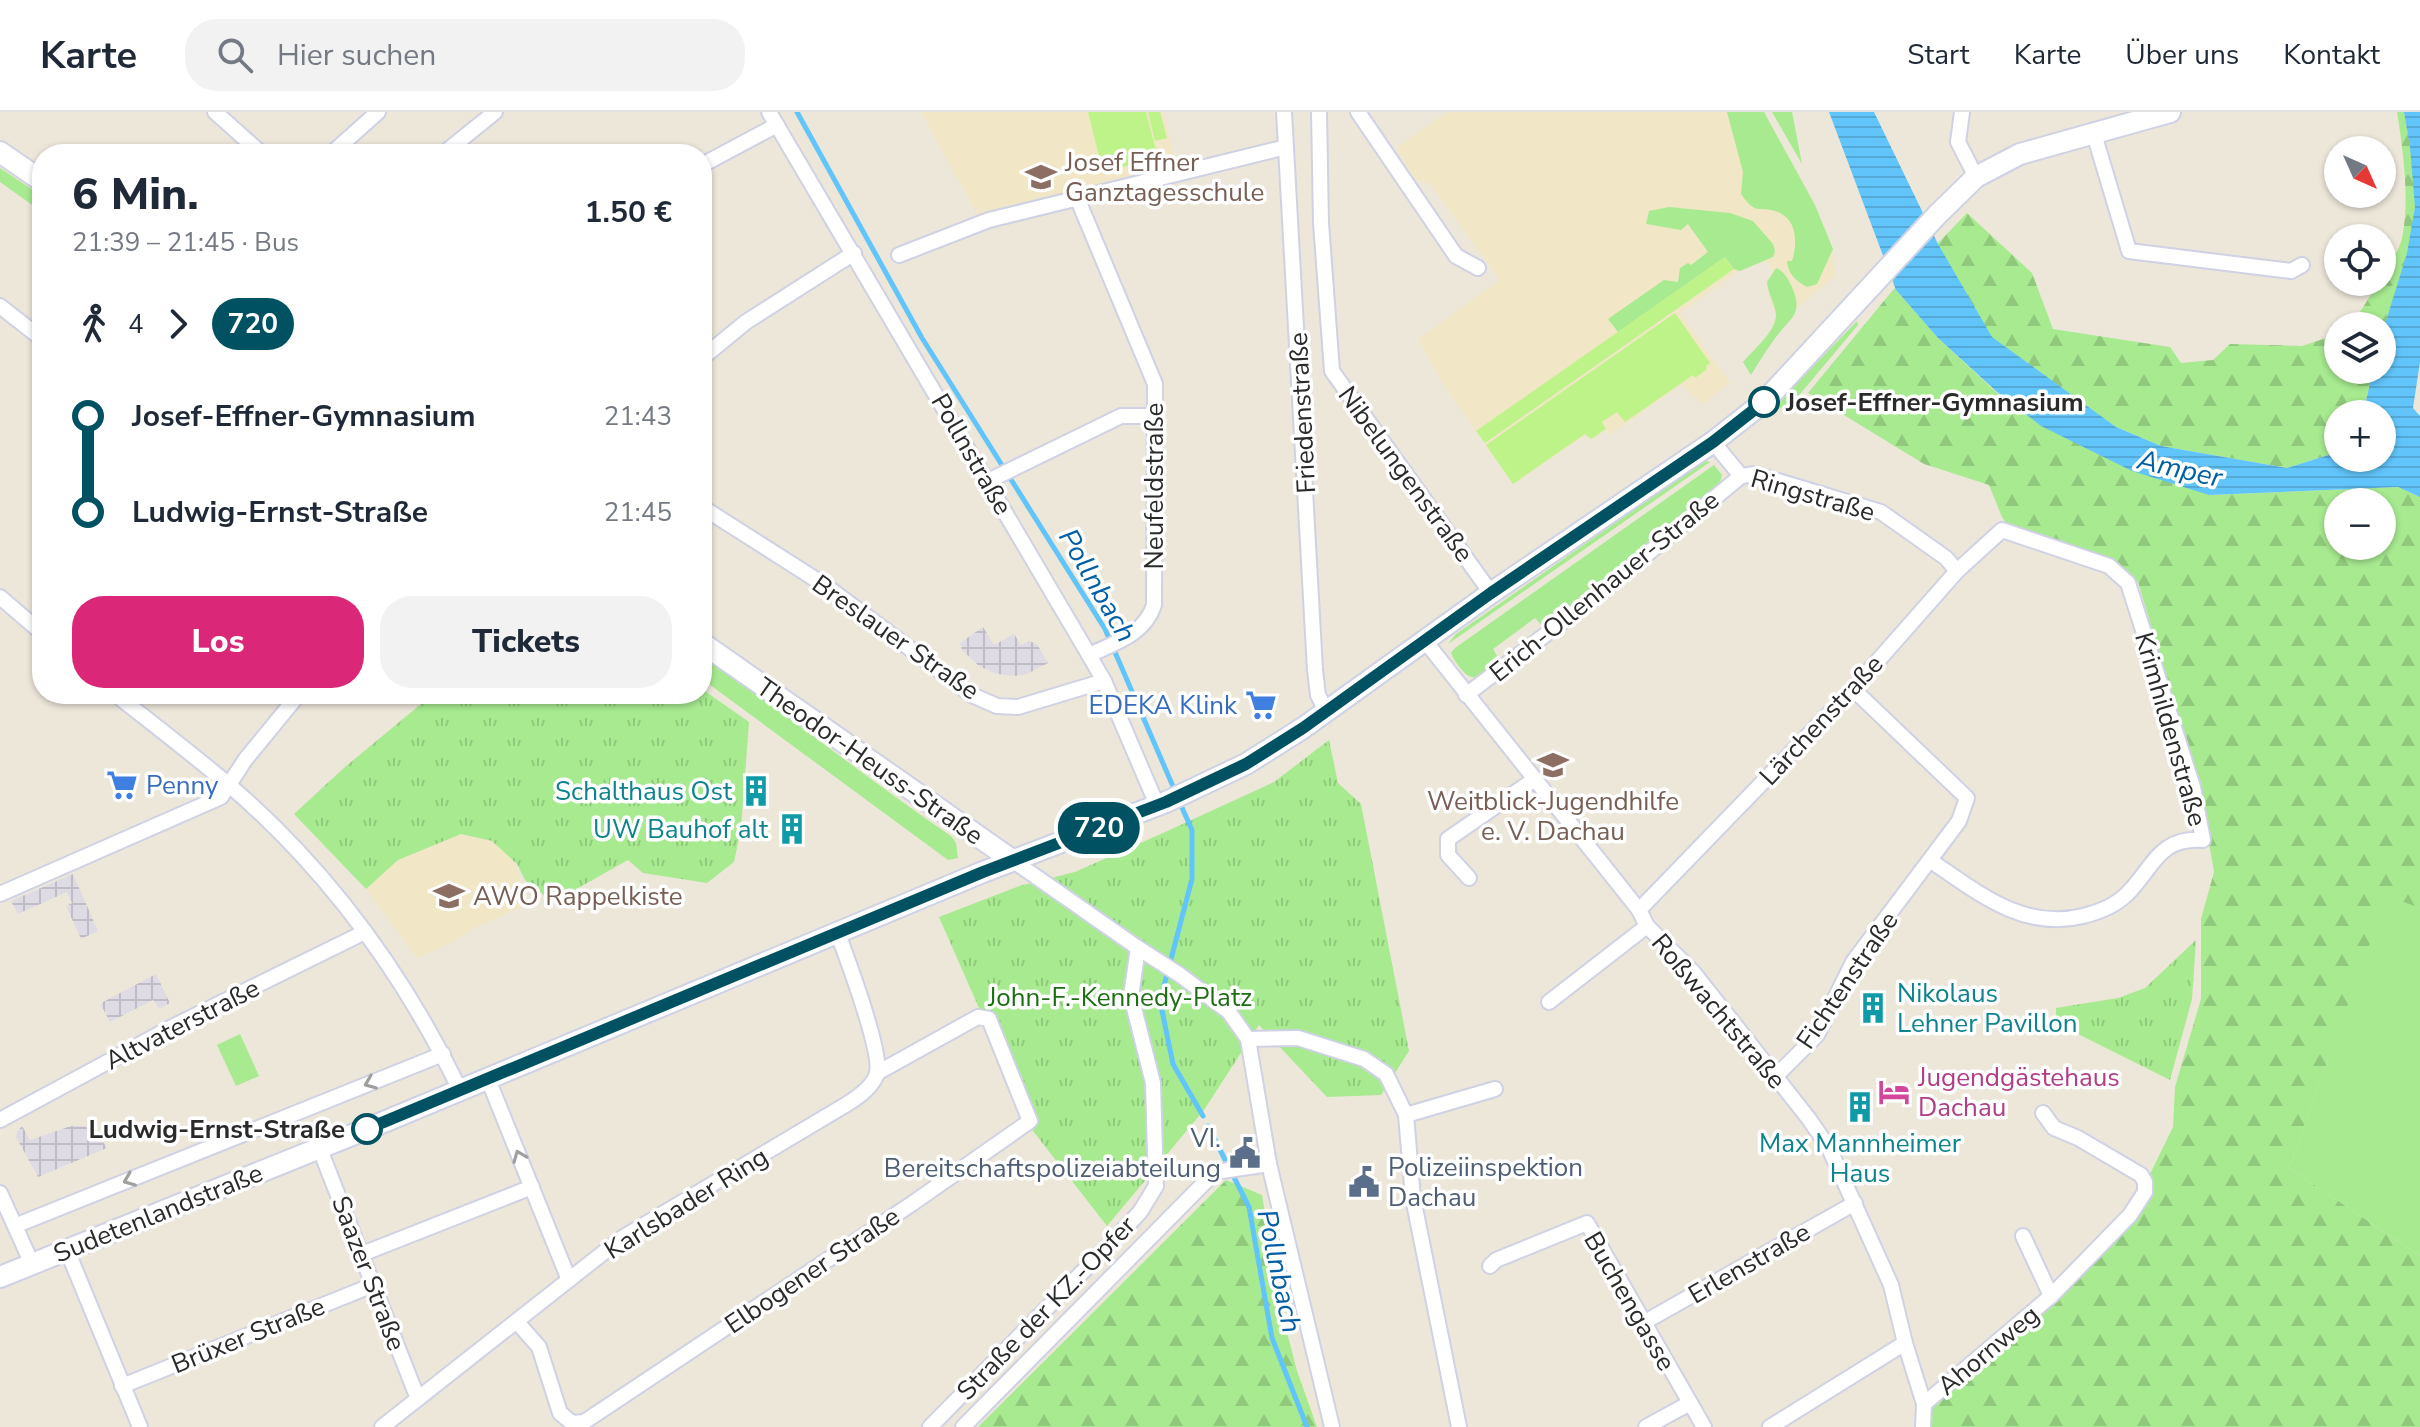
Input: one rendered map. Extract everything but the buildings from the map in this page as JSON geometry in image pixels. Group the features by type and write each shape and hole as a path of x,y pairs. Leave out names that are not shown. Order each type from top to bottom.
{"street":[{"path":"215,112 251,144"},
{"path":"342,144 378,112"},
{"path":"455,144 495,112"},
{"name":"Friedenstraße","path":"1284,112 1315,670 1318,695 1326,711"},
{"name":"Nibelungenstraße","path":"1319,112 1321,223 1332,371 1491,593"},
{"path":"1358,112 1456,256 1478,268"},
{"path":"1962,112 1958,142 1976,177"},
{"name":"Erich-Ollenhauer-Straße","path":"1326,711 1491,593 1713,442 1764,402 1976,177 2020,154 2170,112"},
{"path":"712,159 773,119"},
{"name":"Pollnstraße","path":"773,119 994,478 1104,681 1162,803"},
{"path":"2094,134 2129,251 2291,271 2302,265"},
{"path":"899,255 989,220 1286,147"},
{"path":"0,152 32,174"},
{"name":"Neufeldstraße","path":"1078,200 1155,384 1154,605 1150,619 1120,640 1089,655"},
{"path":"712,350 746,322 854,253"},
{"path":"0,306 32,331"},
{"path":"994,478 1121,416 1154,416"},
{"name":"Ringstraße","path":"1713,442 1741,476 1755,474 1881,512 1946,558 1957,571"},
{"name":"Erich-Ollenhauer-Straße","path":"1466,695 1599,594 1741,476"},
{"name":"Breslauer Straße","path":"712,513 826,586 972,695 997,706 1018,707 1104,681"},
{"name":"Lärchenstraße","path":"1639,910 1853,689 1957,571 2002,530"},
{"name":"Krimhildenstraße","path":"1931,861 2007,909 2035,919 2070,919 2114,905 2166,846 2189,839 2203,840 2193,787 2128,583 2109,566 2002,530"},
{"path":"0,597 32,624"},
{"name":"Roßwachtstraße","path":"1425,641 1639,910 1647,926 1694,973 1829,1148 1891,1285 1924,1404 1923,1427"},
{"name":"Theodor-Heuss-Straße","path":"712,650 1229,1012 1248,1039 1269,1164 1332,1427"},
{"name":"Fichtenstraße","path":"1774,1078 1817,1035 1853,962 1959,821 1967,798 1853,689"},
{"path":"128,704 230,786 315,872 396,975 443,1054 460,1090"},
{"path":"0,894 221,797 245,760 291,704"},
{"name":"Sudetenlandstraße","path":"0,1277 488,1079 1012,860 1188,792 1246,764 1326,711"},
{"path":"1469,878 1448,855 1448,839 1535,779"},
{"path":"1549,1002 1647,926"},
{"name":"Altvaterstraße","path":"0,1120 176,1025 365,932"},
{"path":"838,934 863,1006 877,1060 877,1073"},
{"name":"Straße der KZ.-Opfer","path":"930,1427 1112,1242 1140,1212 1156,1186 1153,1083 1131,996 1138,948"},
{"name":"Elbogener Straße","path":"517,1322 539,1347 560,1413 572,1423 584,1422 1030,1121 989,1019 978,1017 877,1073"},
{"path":"1248,1039 1298,1038 1364,1059 1386,1074 1406,1115 1413,1198 1459,1427"},
{"name":"Sudetenlandstraße","path":"17,1225 443,1054"},
{"name":"Karlsbader Ring","path":"382,1427 622,1238 858,1097 877,1073"},
{"path":"488,1079 569,1280"},
{"path":"1406,1115 1495,1089"},
{"name":"Ahornweg","path":"1924,1404 2051,1296 2130,1215 2145,1192 2141,1175 2054,1128 2043,1113"},
{"name":"Saazer Straße","path":"319,1147 418,1399"},
{"path":"963,1427 1215,1172 1269,1164"},
{"path":"362,1254 532,1187"},
{"path":"0,1193 32,1264"},
{"name":"Erlenstraße","path":"1643,1323 1855,1203"},
{"name":"Buchengasse","path":"1490,1266 1496,1260 1587,1223 1704,1427"},
{"name":"Ahornweg","path":"2023,1236 2051,1296"},
{"path":"67,1250 140,1427"},
{"name":"Brüxer Straße","path":"122,1386 373,1285"},
{"path":"1770,1427 1905,1343"},
{"path":"1646,1427 1690,1403"}],"shaded area":[{"name":"Josef Effner Ganztagesschule","path":"921,112 1163,112 1176,163 978,216"},
{"name":"Josef-Effner-Gymnasium","path":"1447,112 1764,112 1815,205 1833,249 1836,275 1772,329 1776,315 1767,282 1773,270 1765,261 1745,267 1680,313 1730,383 1702,404 1681,385 1610,435 1606,430 1591,440 1585,435 1513,485 1439,378 1418,339 1500,280 1430,184 1415,180 1396,148"},
{"path":"983,627 994,645 1014,634 1021,645 1029,641 1037,644 1048,663 1027,674 1015,676 997,674 979,666 962,650 960,643"},
{"name":"AWO Rappelkiste","path":"461,834 492,841 511,854 530,903 417,958 366,889 398,860"},
{"path":"73,874 98,931 81,939 66,906 72,903 67,892 18,914 11,901"},
{"path":"156,974 170,1003 159,1009 153,1000 110,1022 101,1005 103,1002"},
{"path":"22,1126 30,1140 71,1126 84,1126 98,1134 107,1148 38,1177 16,1137"}],"green space":[{"path":"1088,112 1146,112 1158,158 1103,172"},
{"path":"1148,112 1160,112 1167,138 1155,141"},
{"path":"1727,112 1764,112 1815,205 1833,249 1817,284 1807,287 1796,280 1789,270 1787,261 1792,261 1795,241 1793,228 1786,217 1751,206 1741,194 1743,172"},
{"path":"1772,112 1792,112 1802,164"},
{"path":"2397,112 2404,112 2414,171 2415,206 2408,255 2396,293 2396,253 2402,238 2406,192"},
{"path":"0,168 32,189 32,205 0,182"},
{"path":"1669,207 1730,213 1753,221 1773,244 1773,257 1740,271 1734,269 1725,257 1618,332 1608,319 1664,280 1678,282 1680,268 1688,263 1691,265 1708,252 1688,224 1681,230 1646,224 1649,211"},
{"path":"1967,213 2032,273 2053,329 2170,347 2181,363 2213,360 2230,344 2302,346 2324,339 2324,384 2370,384 2366,400 2324,400 2324,456 2287,468 2161,446 2116,427 1991,337 1938,245 1896,290 1938,338 1997,393 2209,495 2324,490 2324,560 2396,560 2396,488 2374,488 2398,487 2420,497 2420,908 2387,896 2289,1168 2420,1256 2420,1427 1923,1427 1924,1404 2130,1215 2173,1127 2175,1087 2201,999 2201,919 2214,872 2199,785 2138,582 2113,561 2008,526 1989,485 1924,464 1808,393 1893,290"},
{"path":"1725,257 1734,269 1485,443 1476,431"},
{"path":"1776,268 1792,287 1796,310 1751,375 1743,362 1769,333 1775,320 1767,282"},
{"path":"2370,296 2395,296 2389,312 2360,312"},
{"path":"1675,313 1710,363 1707,369 1695,378 1693,375 1625,422 1617,412 1602,422 1606,429 1591,439 1585,434 1513,484 1486,445"},
{"path":"1857,321 1858,325 1795,400 1775,411 1772,409"},
{"path":"1707,461 1710,462 1448,644 1456,634"},
{"path":"1714,465 1722,475 1719,486 1545,629 1535,618 1493,649 1500,661 1482,676 1467,675 1459,666 1451,653 1455,648"},
{"path":"712,662 951,836 956,843 958,858 948,860 712,686"},
{"path":"712,696 749,722 741,828 734,862 707,883 643,873 628,860 562,897 547,898 525,880 517,864 492,841 461,834 398,860 366,889 294,814 421,704 712,704"},
{"name":"John-F.-Kennedy-Platz","path":"1329,740 1338,783 1361,804 1409,1051 1381,1095 1327,1097 1259,1025 1204,1110 1107,1226 1033,1131 939,917 1019,886 1075,872 1163,833 1274,782"},
{"path":"2387,895 2420,908 2420,1256 2289,1168"},
{"path":"2196,940 2192,999 2170,1080 2056,1023 2056,1008 2118,998 2145,988"},
{"path":"240,1034 259,1076 236,1086 217,1045"},
{"path":"1226,1180 1262,1195 1282,1313 1297,1371 1317,1427 978,1427"}],"water":[{"name":"Amper","path":"1829,112 1874,112 1938,244 1992,337 2116,427 2161,446 2287,468 2324,456 2324,472 2396,472 2396,400 2366,400 2370,384 2396,384 2396,312 2389,312 2407,253 2415,207 2404,112 2420,112 2420,362 2413,408 2420,416 2420,497 2398,487 2209,495 2132,471 2041,426 1997,392 1938,338 1896,290"}],"waterway":[{"name":"Pollnbach","path":"797,112 922,338 1105,629 1175,791"},
{"name":"Pollnbach","path":"1179,801 1192,830 1192,879 1160,1001 1173,1064 1203,1116"},
{"name":"Pollnbach","path":"1208,1126 1249,1207 1272,1338 1307,1427"}],"bus line":[{"name":"720","path":"367,1129 1012,860 1166,802 1246,764 1303,728 1491,593 1713,442 1764,402"}],"place":[{"name":"Josef Effner Ganztagesschule","path":"1041,177"},
{"name":"Josef-Effner-Gymnasium","path":"1764,402"},
{"name":"EDEKA Klink","path":"1261,705"},
{"name":"Weitblick-Jugendhilfe e. V. Dachau","path":"1553,765"},
{"name":"Penny","path":"122,785"},
{"name":"Schalthaus Ost","path":"756,791"},
{"name":"UW Bauhof alt","path":"792,829"},
{"name":"AWO Rappelkiste","path":"449,896"},
{"name":"Nikolaus Lehner Pavillon","path":"1873,1008"},
{"name":"Jugendgästehaus Dachau","path":"1894,1092"},
{"name":"Max Mannheimer Haus","path":"1860,1107"},
{"name":"Ludwig-Ernst-Straße","path":"367,1129"},
{"name":"VI. Bereitschaftspolizeiabteilung","path":"1245,1153"},
{"name":"Polizeiinspektion Dachau","path":"1364,1182"}]}
